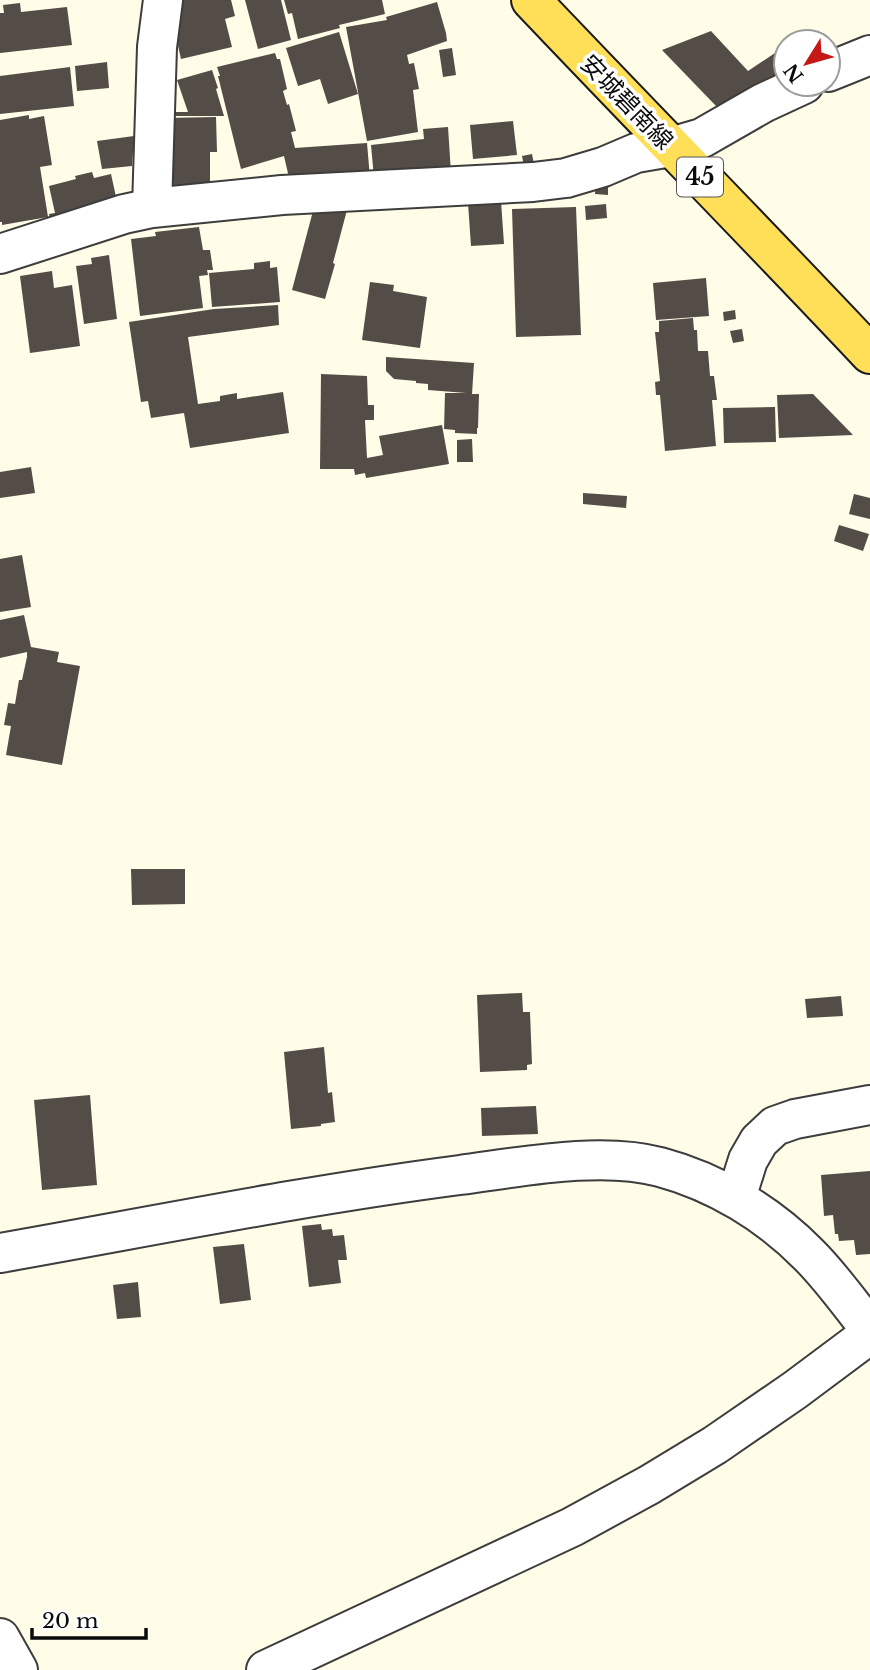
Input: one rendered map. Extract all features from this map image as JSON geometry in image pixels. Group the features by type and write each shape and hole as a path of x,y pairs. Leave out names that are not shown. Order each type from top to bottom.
{"main road":[{"name":"安城碧南線","path":"531,0 870,354"}],"street":[{"path":"152,208 157,47 163,0"},
{"path":"842,66 870,55"},
{"path":"0,254 124,214 152,208 282,195 566,178 636,153 702,138 774,98"},
{"path":"736,1198 748,1160 759,1141 775,1126 795,1119 870,1105"},
{"path":"0,1253 383,1185 578,1160 625,1161 659,1166 696,1178 736,1198 769,1220 809,1255 870,1331 783,1398 715,1445 649,1485 572,1527 266,1670"},
{"path":"0,1639 18,1670"}],"building":[{"path":"174,0 231,0 235,16 225,19 232,47 181,59 174,28 180,27"},
{"path":"245,0 281,0 291,40 258,49"},
{"path":"284,0 382,0 385,14 339,25 340,28 298,39 292,13 288,14"},
{"path":"437,2 447,41 407,55 409,64 414,63 419,89 413,90 418,132 367,141 346,27 387,20 386,17"},
{"path":"20,3 21,12 67,7 72,45 0,53 0,13 4,13 3,5"},
{"path":"711,31 748,71 772,55 772,78 717,107 662,50"},
{"path":"339,32 358,94 328,104 320,79 298,86 286,48"},
{"path":"452,48 456,75 443,77 439,50"},
{"path":"275,53 277,59 280,59 287,89 283,91 296,131 291,132 295,148 367,143 370,178 290,182 284,156 241,169 217,67"},
{"path":"107,62 109,88 77,91 75,66"},
{"path":"70,67 74,106 0,114 0,76"},
{"path":"212,70 224,116 163,116 163,112 188,112 177,80"},
{"path":"29,115 29,119 44,116 52,165 40,167 48,217 2,225 0,120"},
{"path":"216,117 217,152 210,152 210,185 164,186 163,118"},
{"path":"513,121 517,155 473,159 470,125"},
{"path":"448,127 451,173 374,178 371,145 424,139 423,129"},
{"path":"134,136 132,166 102,169 97,141"},
{"path":"532,154 534,164 524,166 522,156"},
{"path":"92,172 94,178 111,174 118,206 51,224 49,214 55,213 49,186"},
{"path":"596,182 608,183 608,195 595,194"},
{"path":"501,201 504,244 471,246 468,203"},
{"path":"606,204 607,218 586,220 585,206"},
{"path":"576,207 581,335 516,337 512,209"},
{"path":"347,210 325,299 292,290 313,211"},
{"path":"199,227 203,250 210,250 213,270 207,270 208,275 199,276 203,308 140,316 131,239 156,236 155,232"},
{"path":"109,255 117,319 84,324 76,266 92,264 91,258"},
{"path":"270,261 270,268 277,267 280,302 212,307 209,273 254,269 254,263"},
{"path":"52,271 54,288 72,285 80,346 30,353 20,276"},
{"path":"706,278 709,316 656,320 653,283"},
{"path":"370,282 394,285 393,291 427,297 420,348 362,340"},
{"path":"278,305 279,325 188,337 198,404 220,401 220,396 237,393 237,399 283,392 289,433 190,448 184,413 151,418 148,401 141,402 129,322 214,309"},
{"path":"735,310 736,319 724,321 723,312"},
{"path":"693,318 694,330 697,330 698,351 708,351 710,376 714,376 717,400 712,400 716,446 665,451 660,395 656,395 655,382 660,381 655,332 659,332 659,321"},
{"path":"742,329 744,341 733,343 730,331"},
{"path":"386,357 474,363 472,394 479,394 477,434 455,433 455,430 444,429 445,393 466,393 428,390 428,384 394,379 386,371"},
{"path":"321,374 367,376 368,405 374,405 374,420 365,420 367,458 383,455 379,436 442,425 449,464 366,478 365,473 355,475 354,469 320,469"},
{"path":"813,394 853,435 779,438 777,395"},
{"path":"775,407 776,442 724,443 723,408"},
{"path":"472,439 473,462 457,462 457,440"},
{"path":"31,467 35,493 0,498 0,472"},
{"path":"583,493 627,496 626,508 583,504"},
{"path":"854,494 870,498 870,519 849,514"},
{"path":"839,525 869,534 863,551 834,541"},
{"path":"22,555 31,607 0,612 0,559"},
{"path":"24,615 31,647 59,652 57,662 80,666 62,765 6,755 11,726 4,725 8,703 15,704 27,652 0,658 0,620"},
{"path":"131,869 185,869 185,904 132,905"},
{"path":"522,993 523,1012 530,1012 532,1064 527,1065 527,1070 480,1072 477,995"},
{"path":"841,996 843,1016 807,1018 805,999"},
{"path":"324,1047 328,1093 332,1092 335,1122 291,1129 284,1052"},
{"path":"90,1095 97,1185 42,1190 34,1100"},
{"path":"536,1106 538,1134 482,1136 481,1108"},
{"path":"870,1171 870,1254 856,1255 854,1240 839,1241 838,1234 835,1234 833,1215 824,1216 821,1175"},
{"path":"321,1224 322,1230 332,1229 333,1236 344,1235 347,1260 338,1260 341,1283 309,1287 302,1226"},
{"path":"244,1244 251,1300 220,1304 213,1247"},
{"path":"138,1282 141,1317 117,1319 113,1285"}]}
